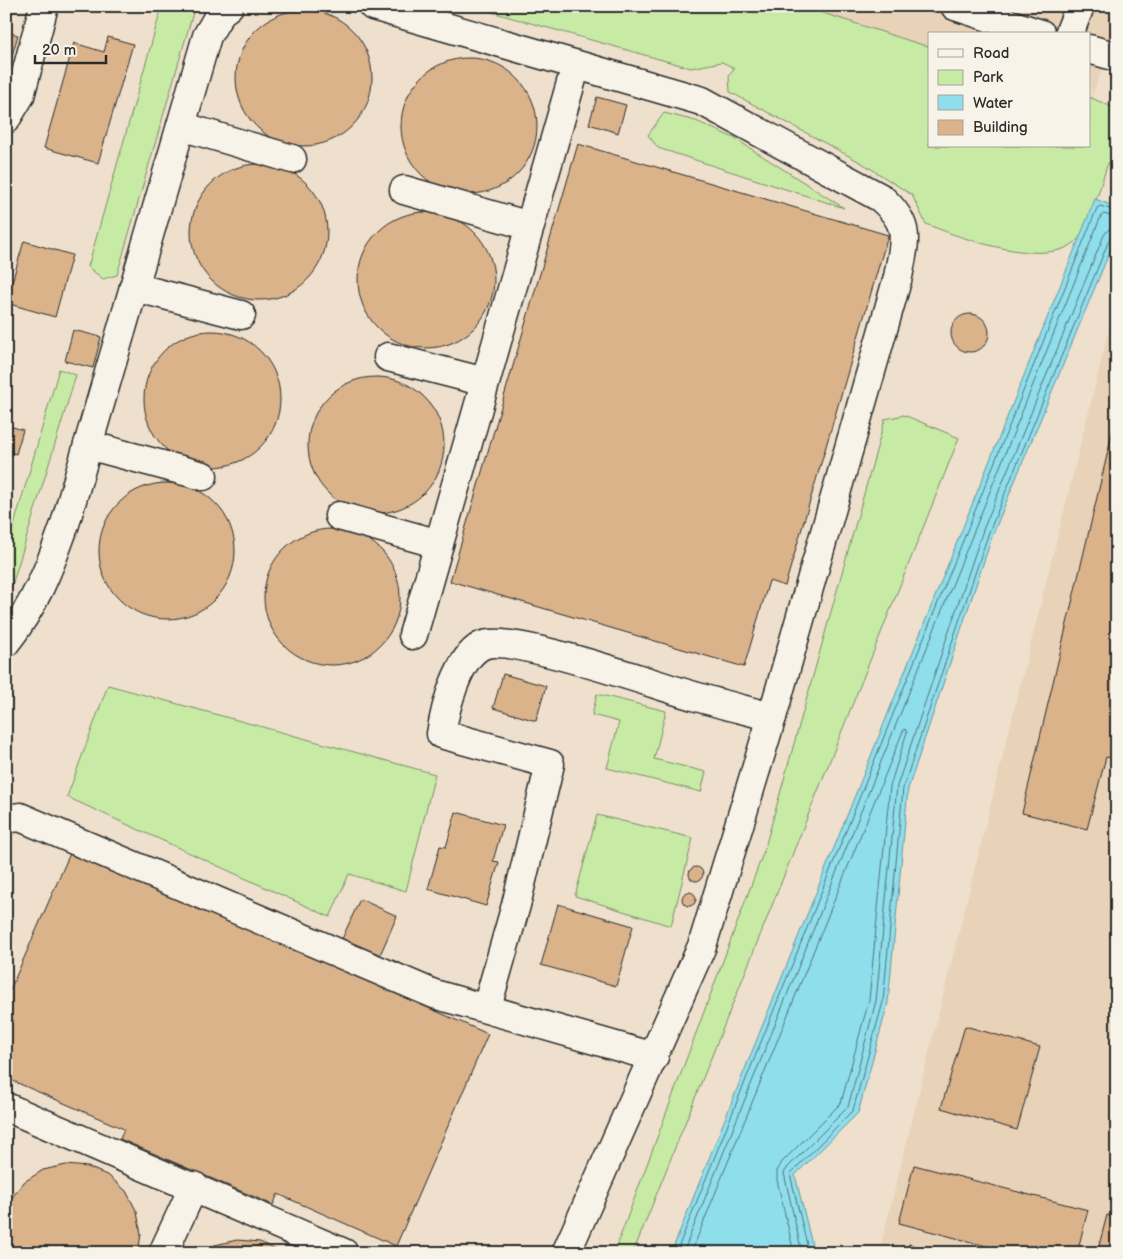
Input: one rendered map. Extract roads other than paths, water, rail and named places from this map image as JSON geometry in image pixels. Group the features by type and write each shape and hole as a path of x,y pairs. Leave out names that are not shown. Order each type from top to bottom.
{"street":[{"path":"6,119 20,96 44,6"},
{"path":"6,642 22,622 46,578 65,524 207,36 221,12 229,6"},
{"path":"373,6 702,101 881,198 898,213 905,237 898,277 772,717 702,946 566,1253"},
{"path":"954,6 1035,32"},
{"path":"1070,32 1080,6"},
{"path":"1090,48 1117,57"},
{"path":"414,635 576,65"},
{"path":"181,126 292,159"},
{"path":"404,190 530,226"},
{"path":"134,288 241,315"},
{"path":"388,357 485,382"},
{"path":"88,445 203,476"},
{"path":"339,516 439,544"},
{"path":"487,1007 516,905 550,764 441,734 444,713 465,659 482,646 502,643 556,654 772,717"},
{"path":"6,819 20,817 434,994 487,1007 654,1057"},
{"path":"6,1107 194,1186 344,1253"},
{"path":"163,1253 194,1186"}],"water":[{"path":"1095,199 1117,207 1117,234 993,534 908,789 888,1003 858,1113 795,1175 814,1253 671,1253"}]}
